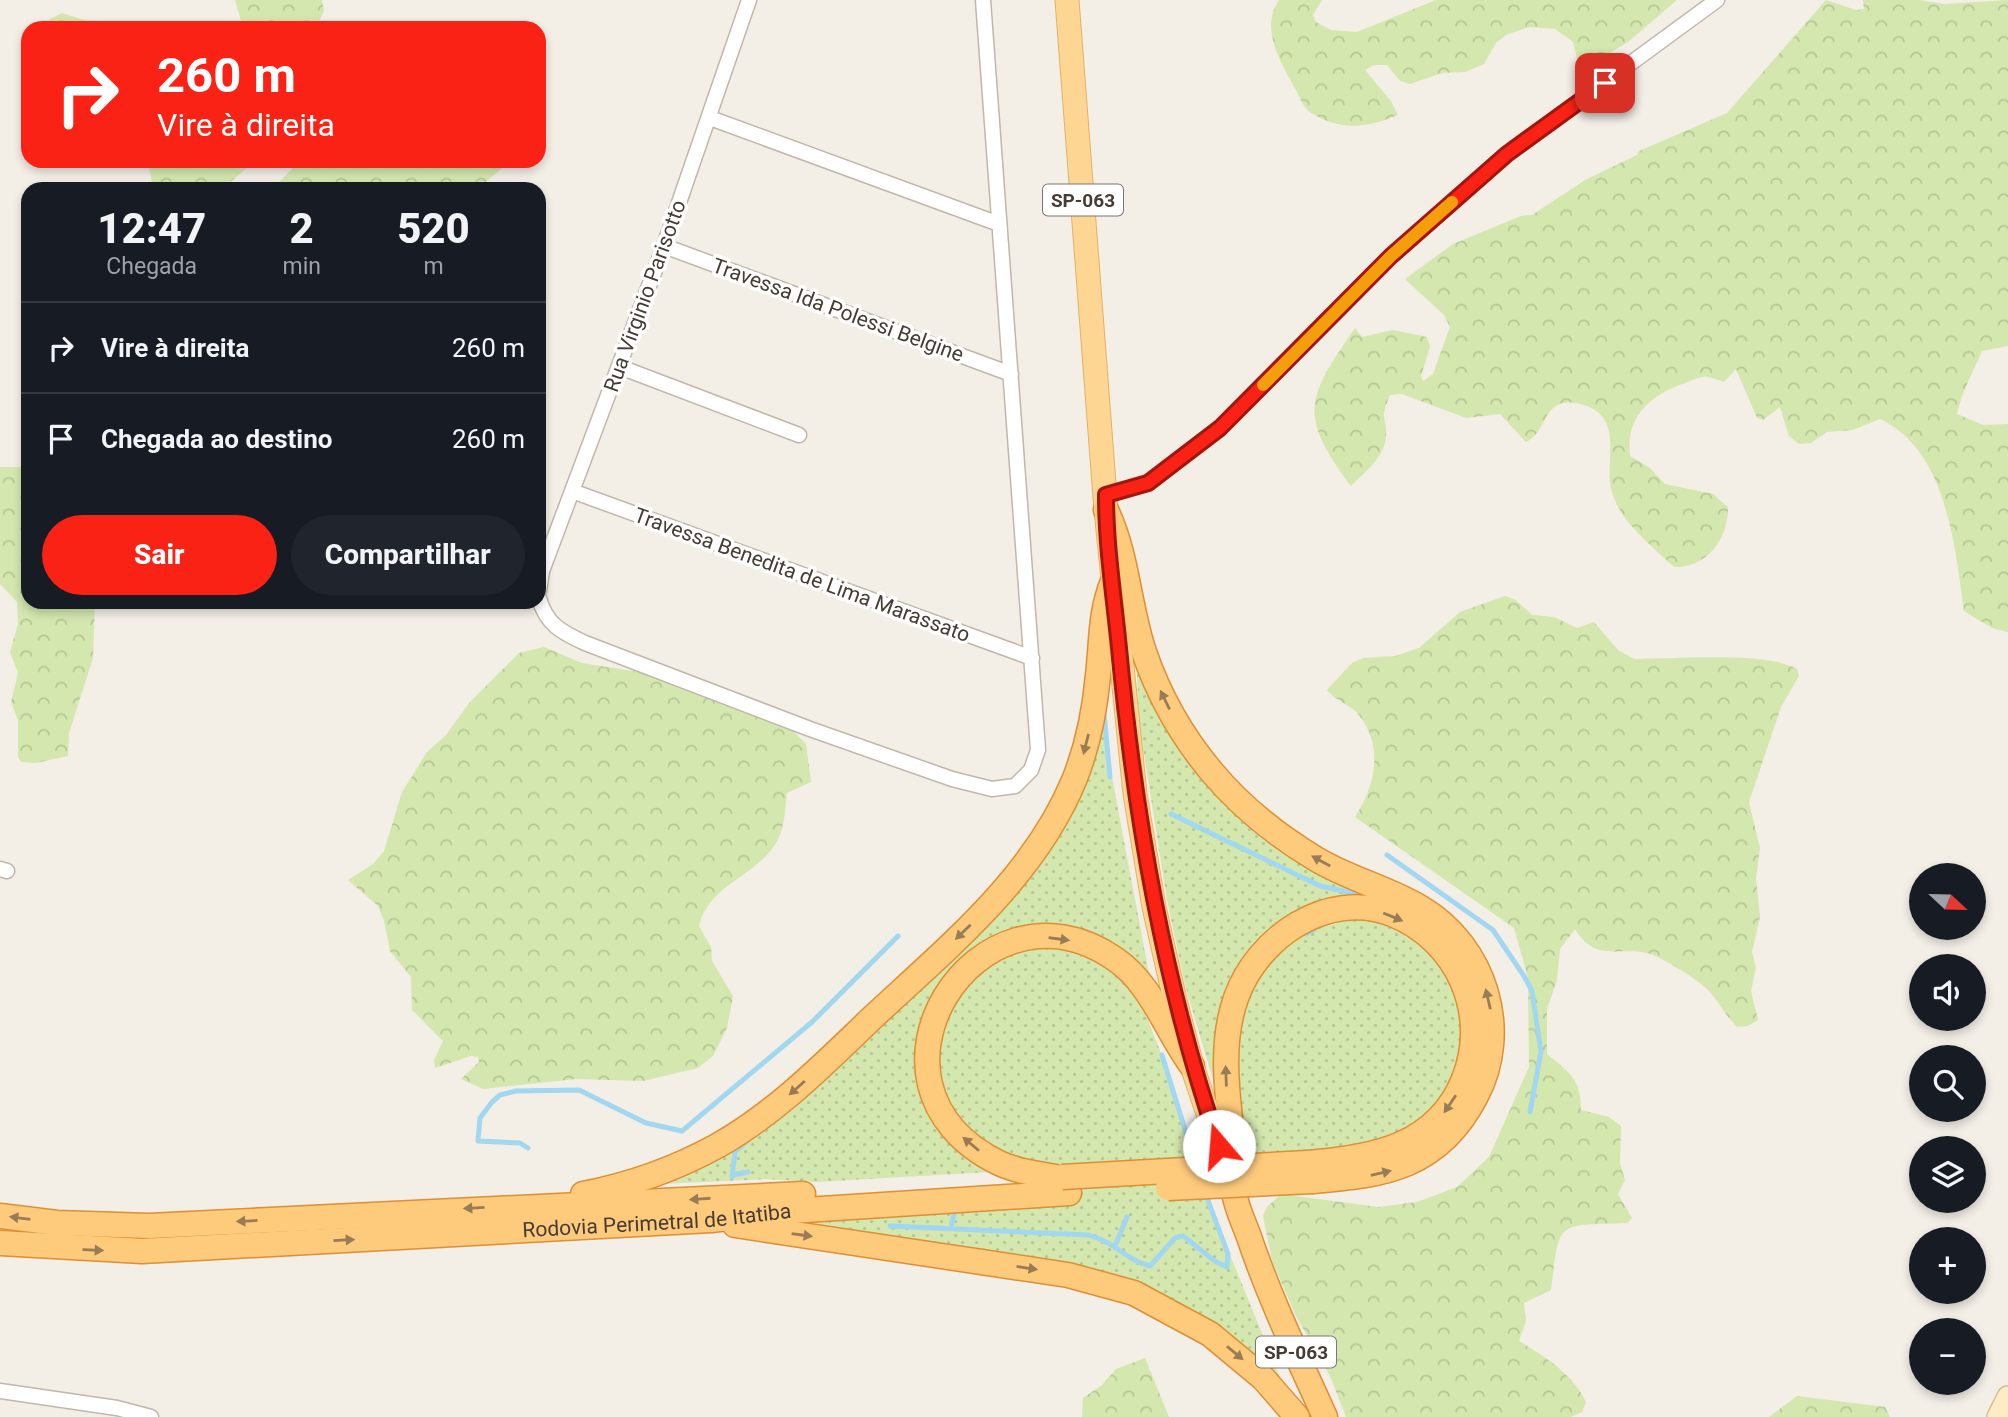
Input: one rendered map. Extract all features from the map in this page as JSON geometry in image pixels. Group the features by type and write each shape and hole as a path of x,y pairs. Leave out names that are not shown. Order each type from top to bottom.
{"highway":[{"path":"1106,502 1123,549 1135,617 1155,680 1181,730 1211,771 1250,812 1290,843 1347,875 1405,899 1433,915 1468,951 1486,989 1492,1016 1489,1061 1483,1083 1456,1130 1425,1155 1400,1168 1368,1176 1310,1172"},
{"path":"542,1205 630,1183 682,1164 755,1121 849,1040 994,900 1037,846 1063,804 1082,758 1098,678 1100,622 1113,581"},
{"path":"1234,1193 1226,1064 1230,1021 1242,983 1261,953 1274,940 1309,918 1351,909 1391,914 1425,934 1457,969 1473,1015 1471,1060 1451,1104 1422,1134 1393,1149 1310,1172"},
{"path":"1062,1182 1000,1163 977,1150 958,1133 940,1106 929,1073 929,1040 941,1001 963,971 985,955 1029,939 1078,942 1113,957 1136,976 1192,1066"},
{"name":"Rodovia Perimetral de Itatiba","path":"0,1216 57,1223 149,1226 542,1205 605,1205 1310,1172"},
{"name":"Rodovia Perimetral de Itatiba","path":"0,1243 142,1251 711,1220 1062,1182"},
{"name":"SP-063","path":"1234,1193 1267,1288 1325,1417"},
{"path":"711,1220 1068,1275 1135,1293 1210,1334 1263,1378 1297,1417"}],"main road":[{"name":"SP-063","path":"1068,0 1106,502 1128,735 1147,867 1192,1066 1234,1193"},
{"path":"1997,1417 2008,1397"}],"street":[{"name":"Rua Virginio Parisotto","path":"546,560 664,246 749,0"},
{"path":"542,609 558,631 657,671 953,779 992,789 1015,786 1031,770 1038,751 983,0"},
{"path":"1106,502 1148,483 1202,443 1391,256 1507,154 1717,0"},
{"path":"710,118 999,224"},
{"name":"Travessa Ida Polessi Belgine","path":"664,246 1011,374"},
{"path":"620,367 799,435"},
{"name":"Travessa Benedita de Lima Marassato","path":"572,491 1032,658"},
{"path":"0,1391 117,1408 151,1417"}],"green space":[{"path":"235,0 322,0 324,11 319,21 241,21"},
{"path":"1279,0 1322,0 1313,15 1316,22 1331,30 1357,32 1436,0 1677,0 1628,42 1580,71 1573,42 1555,29 1529,27 1506,35 1496,43 1484,64 1465,72 1442,73 1410,84 1400,81 1387,65 1374,65 1365,70 1391,101 1398,115 1376,123 1354,126 1322,119 1302,103 1279,58 1272,35 1273,11"},
{"path":"1826,0 1856,10 1864,9 1863,0 1918,0 1945,4 2008,0 2008,346 1982,351 1957,414 1983,425 2008,424 2008,632 1992,628 1964,611 1944,503 1934,476 1920,453 1902,434 1880,419 1853,430 1827,432 1811,443 1799,444 1789,436 1780,407 1763,420 1757,418 1736,369 1724,382 1701,377 1659,395 1642,410 1631,430 1630,456 1650,468 1665,484 1713,494 1728,507 1720,540 1706,557 1696,563 1674,567 1628,522 1611,488 1610,442 1605,421 1598,412 1580,404 1567,403 1554,407 1537,434 1526,442 1500,414 1466,418 1402,394 1390,395 1384,414 1386,437 1382,452 1351,486 1322,441 1316,423 1315,406 1318,390 1327,372 1355,328 1362,337 1393,330 1427,337 1430,347 1421,376 1423,381 1433,374 1450,327 1444,315 1405,279 1453,244 1521,216 1532,215 1585,180 1637,155 1639,151 1727,113"},
{"path":"62,13 88,21 49,21"},
{"path":"149,168 247,168 230,182 152,182"},
{"path":"293,168 502,168 486,182 279,182"},
{"path":"0,467 21,467 21,609 95,609 93,658 69,733 68,756 36,763 21,762 18,757 18,720 11,702 18,673 10,652 18,624 17,602 0,584"},
{"path":"1505,596 1516,600 1532,615 1554,617 1577,628 1594,622 1618,650 1634,659 1742,658 1783,663 1797,669 1799,676 1781,707 1749,802 1760,848 1756,878 1760,917 1752,952 1756,968 1751,991 1758,1020 1748,1026 1737,1027 1707,989 1678,968 1647,953 1599,950 1590,946 1575,929 1560,949 1557,980 1547,1009 1547,1054 1573,1078 1579,1091 1581,1110 1609,1117 1621,1126 1620,1163 1625,1180 1618,1194 1632,1218 1627,1223 1586,1225 1566,1231 1560,1238 1551,1290 1524,1303 1526,1321 1519,1341 1548,1360 1574,1383 1586,1402 1582,1412 1571,1417 1346,1417 1330,1376 1297,1318 1272,1261 1263,1216 1267,1207 1281,1194 1378,1207 1417,1202 1457,1187 1489,1157 1529,1067 1528,978 1514,928 1355,817 1372,779 1374,752 1366,726 1358,714 1327,690 1352,663 1363,658 1395,656 1419,648 1460,612"},
{"path":"544,647 582,663 639,672 753,711 792,730 806,744 811,782 787,793 779,837 761,861 713,899 699,926 711,947 712,961 733,996 727,1028 713,1056 698,1068 643,1081 576,1079 483,1089 461,1079 479,1062 478,1057 471,1056 435,1068 434,1060 443,1041 412,1010 411,977 390,951 378,906 348,880 373,864 384,851 402,792 427,752 446,735 470,702 519,653"},
{"path":"1137,673 1183,750 1371,894 1259,940 1215,1087 1185,985 1167,900 1139,722"},
{"path":"1105,711 1112,777 1150,979 1096,939 970,955 952,969 929,1003 915,1045 916,1075 925,1106 945,1135 992,1170 816,1182 767,1179 660,1184 696,1165 996,909"},
{"path":"1327,919 1385,920 1415,936 1446,968 1467,1017 1456,1079 1417,1127 1372,1147 1244,1156 1239,1128 1236,1027 1267,956"},
{"path":"1051,945 1110,967 1139,997 1169,1074 1213,1213 1283,1385 1190,1309 791,1224 790,1219 1074,1202 1025,1160 996,1152 953,1113 936,1069 942,1022 968,980 1013,953"},
{"path":"1145,1358 1169,1417 1082,1417 1083,1398 1102,1385 1116,1369"},
{"path":"1797,1396 1885,1407 1890,1417 1769,1417"}],"waterway":[{"path":"1104,713 1110,777"},
{"path":"1171,814 1320,886 1371,897"},
{"path":"1387,855 1493,930 1524,976 1532,991 1541,1052 1530,1112"},
{"path":"1306,934 1315,929"},
{"path":"528,1148 520,1143 478,1141 480,1118 500,1095 516,1091 579,1090 646,1123 682,1131 812,1022 898,936"},
{"path":"1162,1055 1195,1162"},
{"path":"732,1177 735,1152 746,1142"},
{"path":"733,1175 748,1172"},
{"path":"890,1226 1088,1235 1105,1241 1134,1260 1150,1266 1175,1238 1183,1236 1216,1262 1227,1267 1228,1254 1206,1195"},
{"path":"951,1228 955,1210"},
{"path":"1115,1246 1127,1217"}],"slow traffic":[{"path":"1263,385 1391,256 1452,202"}],"route":[{"path":"1219,1146 1192,1066 1147,867 1128,735 1106,495 1148,483 1220,428 1391,256 1507,154 1605,83"}]}
